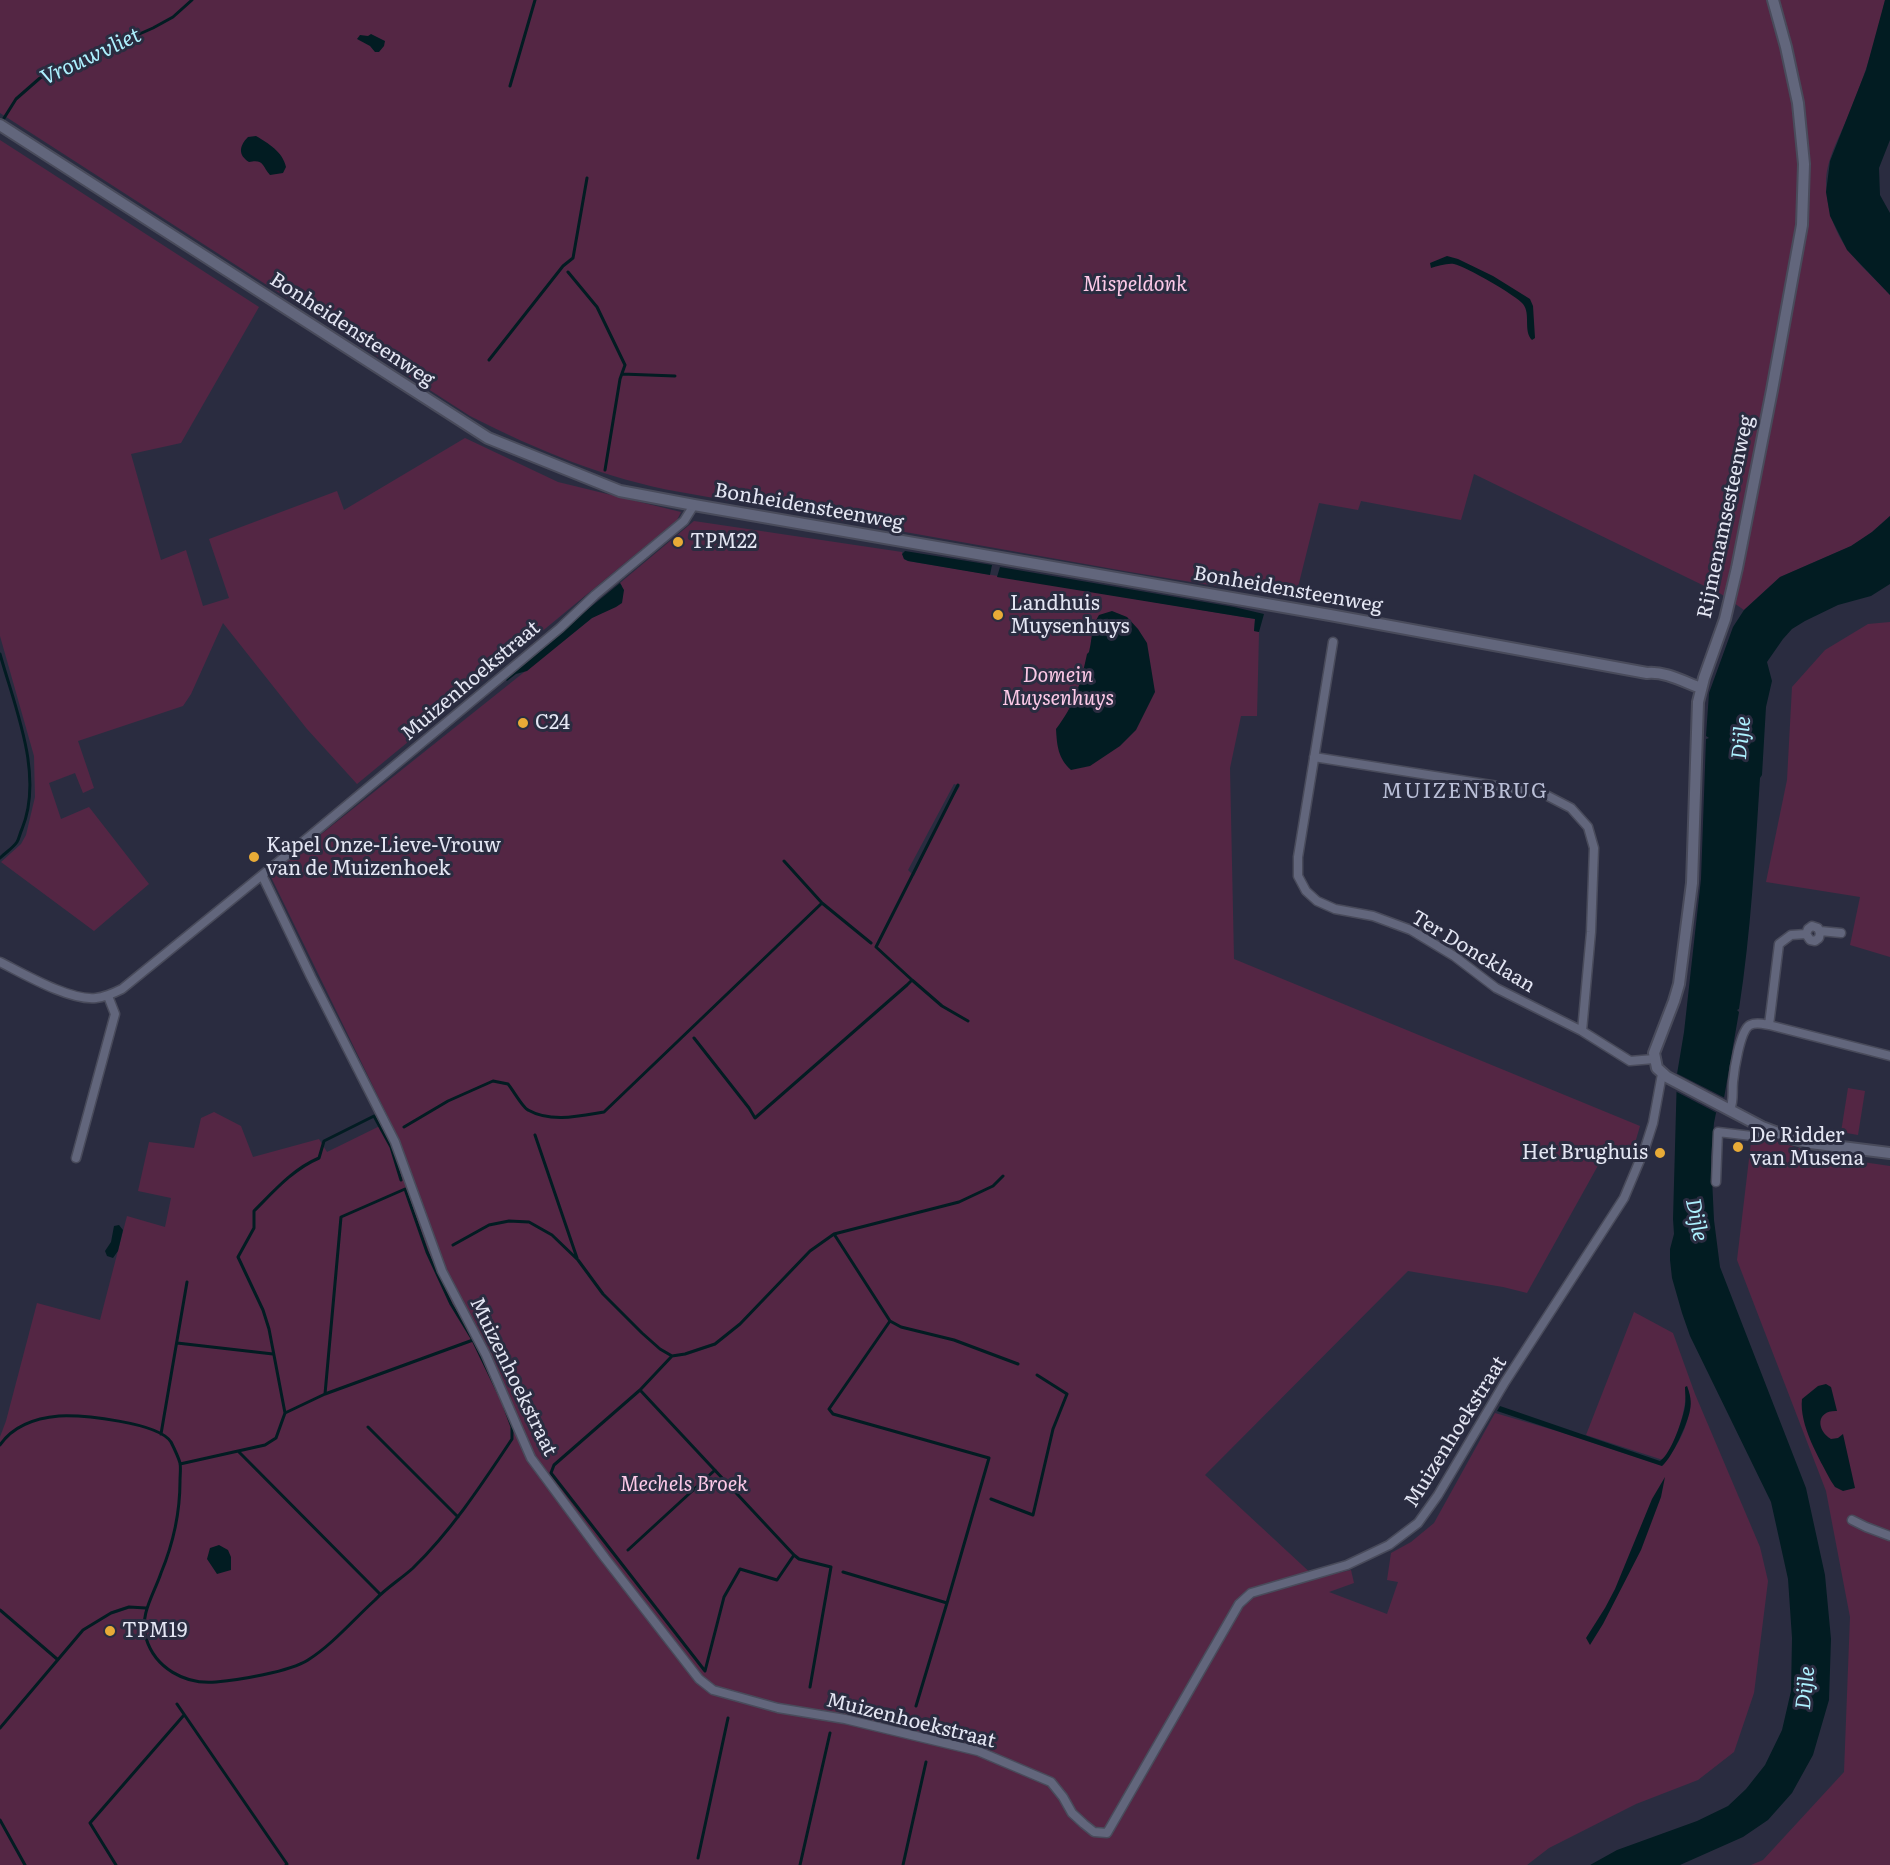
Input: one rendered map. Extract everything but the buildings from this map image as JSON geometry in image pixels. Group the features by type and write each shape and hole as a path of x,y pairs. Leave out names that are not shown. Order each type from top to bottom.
{"street":[{"name":"Rijmenamsesteenweg","path":"1654,1059 1656,1047 1672,1009 1679,984 1691,894 1697,711 1701,688 1725,619 1733,586 1802,225 1804,164 1798,103 1773,0"},
{"name":"Bonheidensteenweg","path":"4,128 488,438 620,491 694,506 1651,672 1667,675 1701,688"},
{"name":"Muizenhoekstraat","path":"108,996 122,989 560,628 595,595 677,528 694,506"},
{"name":"Ter Doncklaan","path":"1333,642 1298,857 1298,876 1306,891 1317,901 1335,909 1373,916 1411,930 1454,956 1496,988 1582,1031 1630,1061 1654,1059"},
{"path":"1314,757 1542,793 1571,808 1588,827 1594,848 1592,932 1582,1031"},
{"name":"Muizenhoekstraat","path":"262,875 395,1142 442,1271 486,1354 531,1458 604,1558 699,1679 713,1690 778,1708 845,1719 978,1751 1051,1782 1072,1813 1094,1832 1107,1833 1239,1604 1251,1593 1347,1566 1389,1545 1418,1523 1438,1495 1505,1382 1624,1198 1645,1148 1666,1077"},
{"path":"1769,1025 1779,944 1791,935 1806,934 1810,940 1815,940 1820,936 1820,931 1841,933"},
{"path":"0,962 66,992 94,999 108,996 115,1014 76,1158"},
{"path":"1728,1109 1734,1101 1733,1083 1743,1033 1751,1025 1769,1025 1890,1056"},
{"path":"1654,1059 1666,1077 1774,1132 1810,1143 1890,1153"},
{"path":"1716,1182 1718,1132 1760,1137 1774,1132"},
{"path":"1852,1520 1890,1536"}],"green space":[{"name":"Mispeldonk","path":"0,0 1885,0 1865,72 1831,156 1826,183 1829,210 1844,245 1890,295 1890,516 1851,546 1780,577 1744,610 1721,594 1474,474 1461,520 1361,501 1358,510 1319,503 1295,599 680,492 625,479 546,452 470,416 0,113"},
{"path":"0,140 259,307 181,443 131,454 161,560 186,550 203,606 229,598 209,539 337,491 344,510 465,438 558,482 681,512 677,520 357,784 307,729 223,623 191,694 183,706 78,741 94,788 83,793 75,773 49,783 61,819 89,807 149,884 94,931 1,862 21,844 26,835 35,797 34,756 0,636"},
{"name":"Mechels Broek","path":"694,521 902,552 904,559 908,561 1255,619 1254,631 1259,632 1257,716 1241,716 1230,768 1234,959 1640,1126 1633,1150 1610,1144 1527,1293 1408,1271 1205,1475 1316,1578 1351,1570 1354,1583 1329,1592 1387,1614 1398,1582 1387,1580 1391,1553 1411,1542 1434,1523 1495,1413 1662,1466 1685,1429 1690,1407 1687,1386 1680,1425 1673,1444 1663,1460 1586,1435 1634,1312 1673,1333 1695,1394 1760,1547 1768,1581 1754,1693 1734,1752 1698,1780 1636,1804 1549,1848 1527,1865 0,1865 0,1437 37,1303 100,1320 127,1216 165,1227 171,1198 138,1191 149,1142 194,1148 201,1118 214,1112 241,1126 253,1157 319,1139 327,1152 390,1121 270,875 592,618 603,612 622,586 620,583","holes":["954,784 960,786 943,813 914,876 908,870"]},
{"path":"1890,622 1890,957 1850,945 1860,897 1766,882 1787,780 1792,687 1825,650 1868,624"},
{"path":"1848,1088 1865,1091 1858,1135 1841,1132"},
{"path":"1752,1134 1828,1157 1890,1166 1890,1865 1751,1865 1763,1860 1844,1772 1850,1617 1826,1491 1737,1260"}],"water":[{"path":"1885,0 1890,0 1890,140 1879,168 1880,195 1890,213 1890,295 1847,250 1830,216 1826,192 1830,161 1866,70"},
{"path":"371,34 385,41 379,52 375,52 370,46 357,39 360,35"},
{"path":"256,136 282,157 286,167 283,173 270,175 260,162 249,162 243,156 241,150 243,144 248,137"},
{"path":"1447,256 1493,276 1530,299 1533,306 1535,338 1532,340 1529,336 1527,313 1523,304 1511,295 1460,266 1445,264 1431,268 1430,263"},
{"name":"Dijle","path":"1890,516 1890,584 1871,596 1838,605 1792,629 1767,662 1772,681 1766,707 1747,951 1724,1098 1716,1113 1714,1123 1711,1157 1714,1220 1720,1267 1806,1488 1825,1575 1831,1639 1829,1700 1813,1755 1792,1793 1768,1820 1743,1837 1680,1865 1590,1865 1617,1850 1697,1821 1728,1806 1746,1789 1765,1765 1782,1730 1791,1691 1792,1638 1788,1579 1771,1502 1690,1336 1672,1278 1670,1260 1674,1234 1677,1074 1684,1032 1701,879 1706,739 1709,738 1706,736 1709,693 1733,627 1744,610 1780,577 1851,546"},
{"path":"905,551 992,565 990,575 908,561 902,554"},
{"path":"1000,567 1264,614 1259,632 1254,631 1255,619 997,577"},
{"path":"620,583 624,590 622,603 592,618 527,671 516,674 507,681 504,678"},
{"path":"1112,611 1127,617 1147,643 1155,692 1136,730 1120,746 1090,766 1071,770 1063,761 1059,751 1056,729 1068,712 1076,694 1096,620 1099,615"},
{"path":"119,1225 123,1230 118,1251 113,1258 107,1256 105,1251 111,1242 114,1226"},
{"path":"1826,1384 1831,1387 1837,1411 1825,1414 1820,1421 1821,1426 1831,1439 1843,1434 1855,1488 1843,1491 1835,1487 1816,1452 1802,1409 1802,1399 1818,1386"},
{"path":"1687,1386 1691,1401 1689,1416 1675,1448 1662,1466 1497,1411 1500,1406 1660,1461 1672,1444 1679,1427 1685,1406 1685,1387"},
{"path":"1665,1477 1661,1497 1641,1550 1590,1645 1586,1638 1615,1589 1652,1499"},
{"path":"219,1545 228,1550 231,1557 231,1570 217,1574 207,1559 210,1548"}],"pier":[{"path":"1674,1072 1727,1099 1719,1114 1675,1091"}],"waterway":[{"name":"Vrouwvliet","path":"1,123 16,99 40,78 153,28 173,17 192,0"},
{"path":"510,86 535,0"},
{"path":"489,360 563,266 573,258 587,178"},
{"path":"568,272 597,307 625,365 620,379 605,470"},
{"path":"622,374 675,376"},
{"name":"Vrouwvliet","path":"0,654 25,742 30,786 28,808 17,842 0,858"},
{"path":"694,1038 755,1118 907,985 912,980 876,947 958,785"},
{"path":"404,1127 448,1101 493,1081 508,1084 526,1109 537,1114 566,1117 604,1112 822,903 784,861"},
{"path":"822,903 871,943"},
{"path":"912,980 942,1006 968,1021"},
{"path":"180,1464 265,1445 276,1438 285,1413 269,1329 263,1310 238,1257 254,1228 254,1211 292,1174 319,1158 324,1141 374,1116 391,1147 401,1180"},
{"path":"535,1135 577,1258"},
{"path":"453,1245 489,1225 509,1221 529,1222 552,1235 578,1260 603,1294 642,1333 672,1356 715,1344 740,1324 810,1251 834,1234 959,1202 993,1186 1003,1176"},
{"path":"325,1394 341,1217 405,1189 427,1252 451,1304 473,1340"},
{"path":"834,1234 890,1321 829,1409 833,1414 989,1458 947,1603"},
{"path":"161,1434 187,1282"},
{"path":"890,1321 901,1327 954,1340 1018,1364"},
{"path":"285,1413 325,1394 473,1340 499,1394"},
{"path":"177,1343 273,1354"},
{"path":"672,1356 640,1390 794,1555 799,1559 831,1567 810,1687"},
{"path":"991,1499 1033,1515 1053,1429 1067,1394 1037,1375"},
{"path":"640,1390 554,1465 551,1473 705,1671 724,1597 740,1569 777,1580 794,1555"},
{"path":"0,1445 11,1433 26,1424 59,1416 119,1421 151,1429 171,1442 180,1465 177,1517 169,1551 148,1605 144,1629 150,1649 164,1666 193,1681 216,1682 276,1672 308,1660 326,1647 379,1596 413,1568 454,1522 512,1439 512,1427 505,1408"},
{"path":"368,1427 458,1517"},
{"path":"238,1451 380,1594"},
{"path":"628,1550 715,1470"},
{"path":"843,1572 947,1603 916,1706"},
{"path":"0,1728 83,1630 111,1613 129,1607 146,1608"},
{"path":"0,1610 57,1659"},
{"path":"177,1704 286,1865"},
{"path":"116,1865 90,1823 184,1715"},
{"path":"698,1858 728,1718"},
{"path":"800,1865 830,1733"},
{"path":"903,1865 926,1762"},
{"path":"0,1820 25,1865"}],"place":[{"name":"TPM22","path":"678,542"},
{"name":"Landhuis Muysenhuys","path":"998,615"},
{"name":"C24","path":"523,723"},
{"name":"Kapel Onze-Lieve-Vrouw van de Muizenhoek","path":"254,857"},
{"name":"De Ridder van Musena","path":"1738,1147"},
{"name":"Het Brughuis","path":"1660,1153"},
{"name":"TPM19","path":"110,1631"}],"district":[{"name":"MUIZENBRUG","path":"1465,792"}],"park label":[{"name":"Domein Muysenhuys","path":"1058,688"}]}
